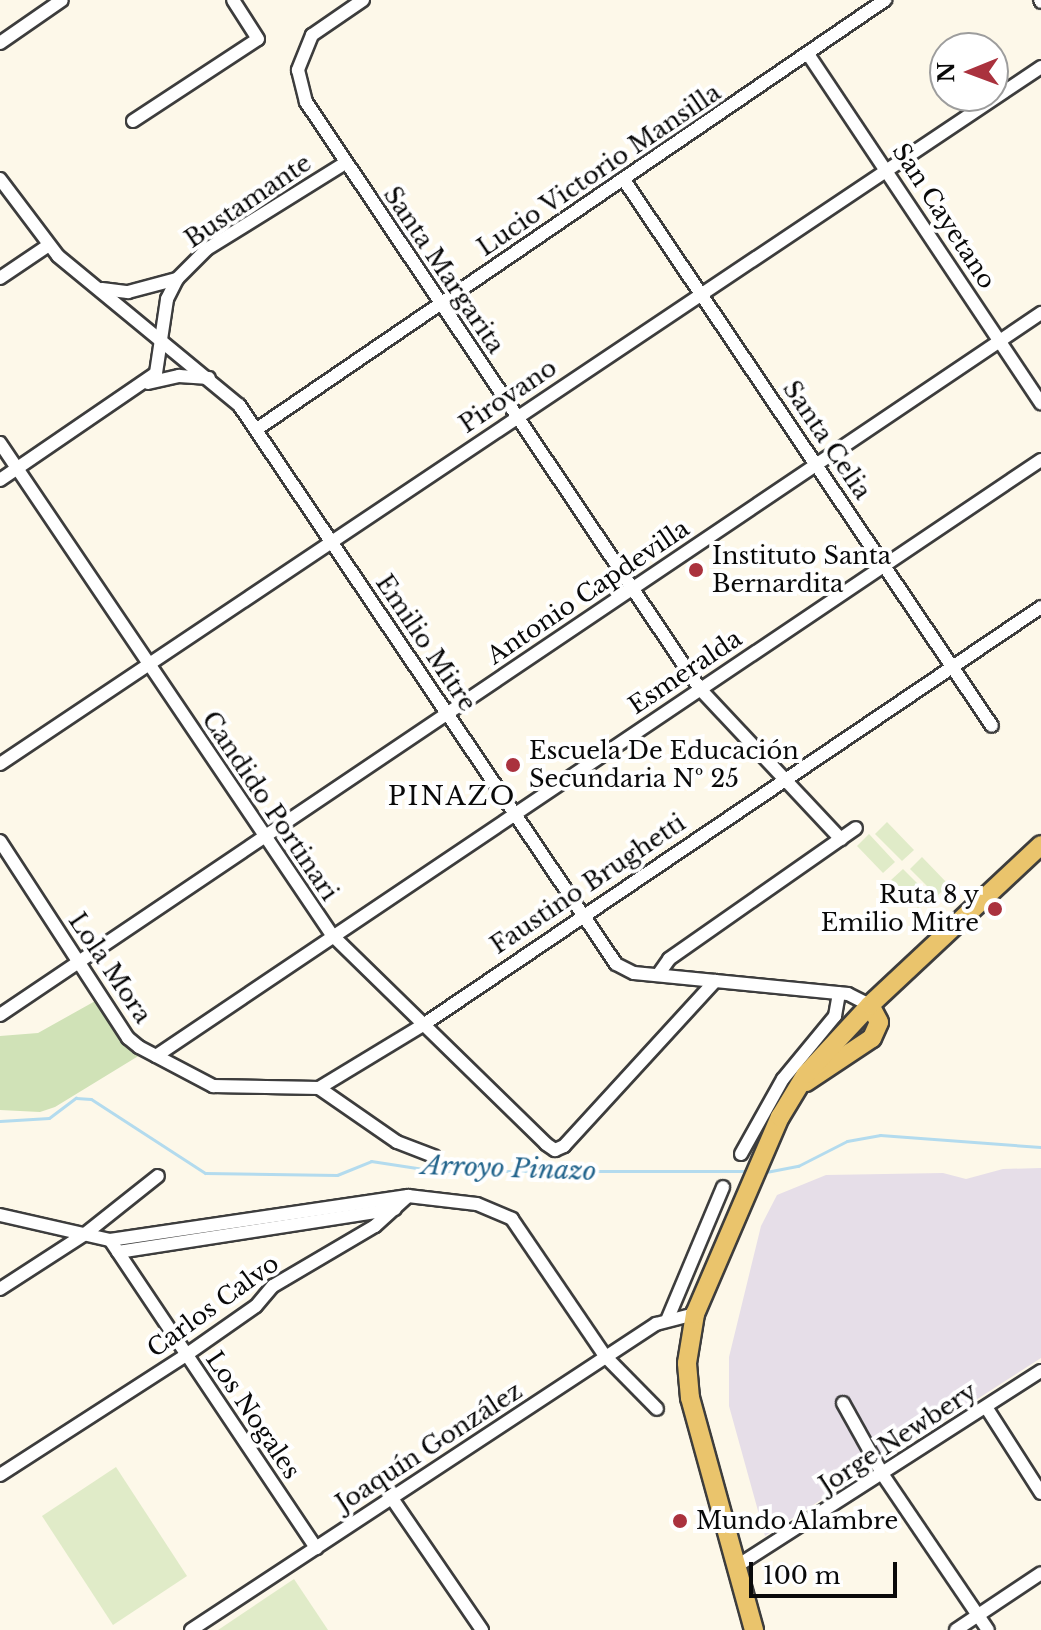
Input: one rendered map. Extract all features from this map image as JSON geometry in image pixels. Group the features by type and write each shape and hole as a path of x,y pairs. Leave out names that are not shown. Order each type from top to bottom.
{"main road":[{"path":"754,1630 687,1380 695,1314 762,1158 796,1089 872,1038 879,1022 870,1005 1041,845"},
{"path":"737,1566 766,1630"}],"street":[{"path":"0,43 62,0"},
{"path":"133,121 258,39 233,0"},
{"name":"Santa Margarita","path":"363,0 308,43 298,70 306,102 700,689 841,839"},
{"name":"Lucio Victorio Mansilla","path":"257,429 885,0"},
{"name":"San Cayetano","path":"808,54 889,171 1041,403"},
{"name":"Pirovano","path":"0,764 330,539 889,171 1041,67"},
{"name":"Bustamante","path":"145,384 156,373 164,338 167,299 177,279 207,249 345,163"},
{"name":"Emilio Mitre","path":"0,179 49,245 210,378 257,429 579,916 616,964 658,975 839,993 870,1005"},
{"name":"Santa Celia","path":"624,180 992,726"},
{"path":"0,278 49,245"},
{"path":"102,289 128,292 177,279"},
{"name":"Antonio Capdevilla","path":"0,1015 1041,313"},
{"path":"0,480 145,384 179,376 210,378"},
{"name":"Candido Portinari","path":"0,443 262,837 332,935 555,1150 641,1068 715,981"},
{"name":"Esmeralda","path":"156,1056 512,813 1041,460"},
{"name":"Faustino Brughetti","path":"319,1088 423,1025 783,778 1041,607"},
{"path":"658,975 669,959 856,828"},
{"name":"Lola Mora","path":"0,841 128,1038 213,1086 319,1088"},
{"path":"741,1154 783,1079 835,1016 839,993"},
{"path":"319,1088 397,1142 434,1156"},
{"path":"0,1289 85,1234 158,1176"},
{"path":"668,1318 723,1187"},
{"path":"0,1215 110,1240 408,1196 452,1197 512,1219 605,1356 657,1409"},
{"name":"Carlos Calvo","path":"0,1475 186,1355 256,1306 273,1286 399,1209 408,1196"},
{"path":"118,1252 399,1209"},
{"name":"Los Nogales","path":"110,1240 316,1548"},
{"name":"Joaquín González","path":"191,1630 605,1356 668,1318 695,1314"},
{"name":"Jorge Newbery","path":"737,1566 1041,1371"},
{"path":"843,1403 883,1475 988,1630"},
{"path":"986,1407 1041,1493"},
{"path":"391,1497 482,1630"},
{"path":"956,1630 977,1613 1041,1573"}],"shaded area":[{"path":"1041,1168 1041,1358 765,1536 729,1406 729,1357 761,1226 777,1195 826,1175 943,1173 966,1179 1003,1169"}],"green space":[{"path":"887,822 914,850 902,861 875,834"},
{"path":"869,834 895,862 883,873 857,846"},
{"path":"922,857 949,885 937,896 910,869"},
{"path":"903,869 930,896 918,908 891,880"},
{"path":"97,1000 122,1040 140,1055 55,1107 40,1112 0,1110 0,1036 38,1033"},
{"path":"116,1467 187,1576 113,1625 42,1516"},
{"path":"294,1579 328,1630 218,1630"}],"waterway":[{"name":"Arroyo Pinazo","path":"0,1121 49,1118 76,1098 91,1099 205,1173 337,1175 371,1161 436,1171 750,1171"},
{"name":"Arroyo Pinazo","path":"766,1172 798,1166 847,1141 880,1135 1041,1147"}],"place":[{"name":"Instituto Santa Bernardita","path":"696,570"},
{"name":"Escuela De Educación Secundaria Nº 25","path":"513,765"},
{"name":"Ruta 8 y Emilio Mitre","path":"995,909"},
{"name":"Mundo Alambre","path":"680,1521"}],"district":[{"name":"PINAZO","path":"452,797"}]}
